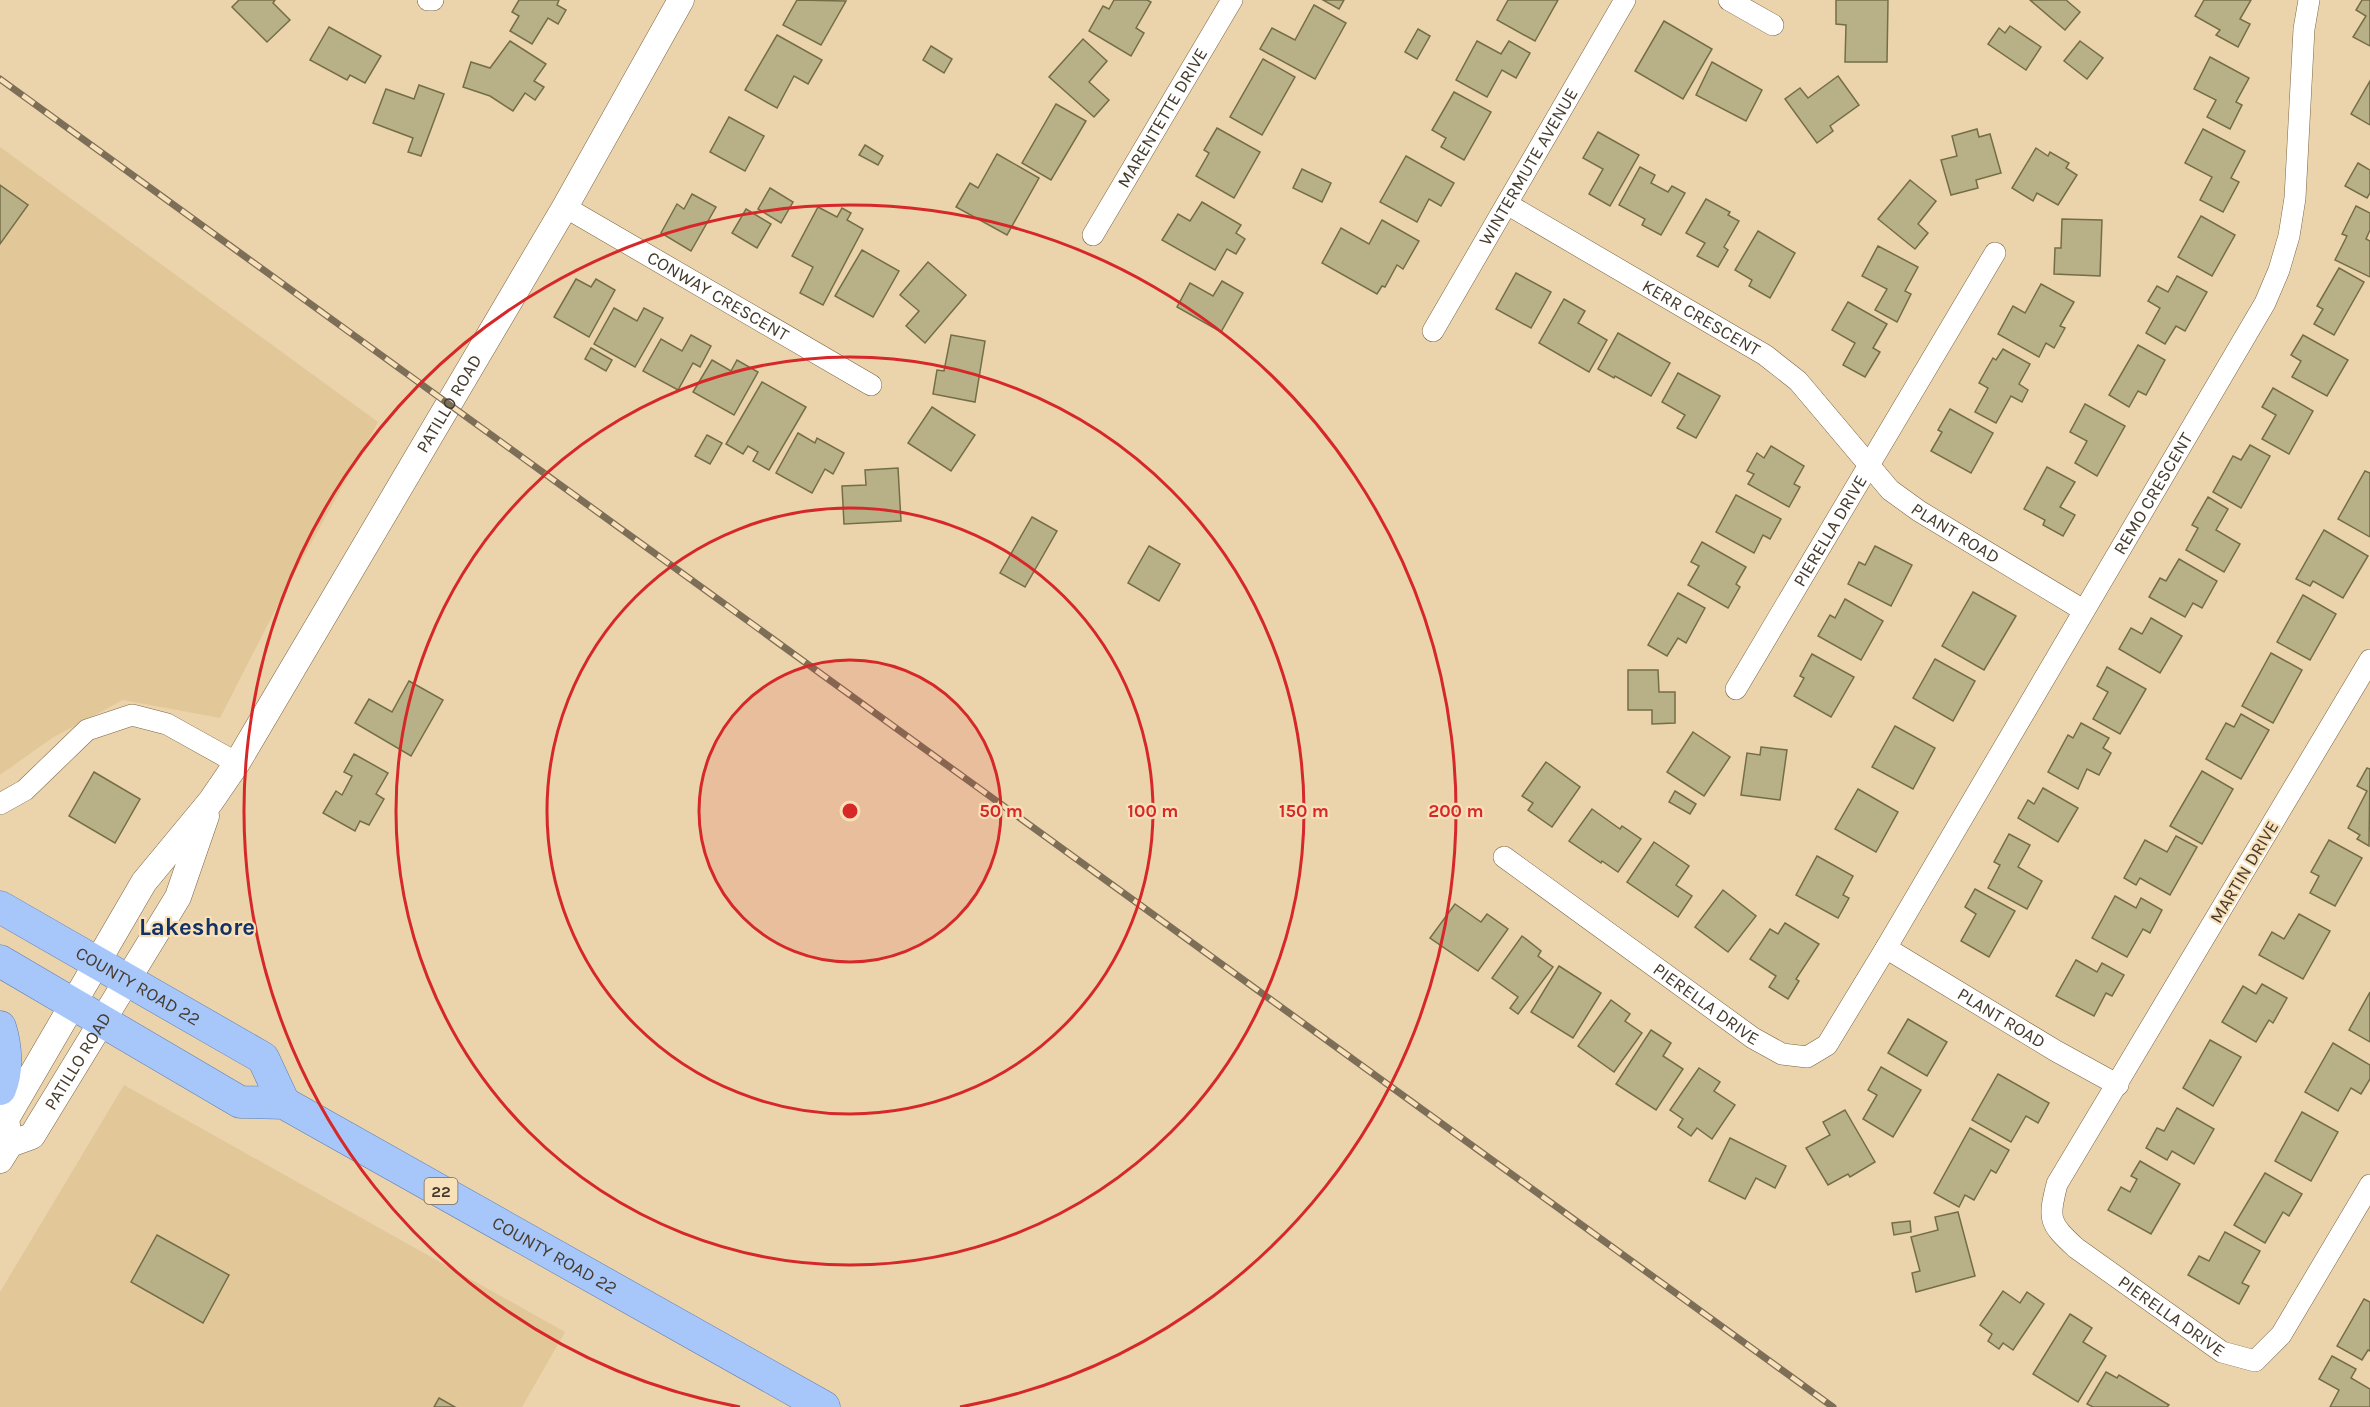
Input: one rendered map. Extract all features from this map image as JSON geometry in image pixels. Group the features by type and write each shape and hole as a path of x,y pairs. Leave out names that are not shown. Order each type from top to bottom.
{"main road":[{"name":"COUNTY ROAD 22","path":"0,907 263,1058 284,1103"},
{"name":"COUNTY ROAD 22","path":"0,961 240,1102 284,1103 824,1407"},
{"path":"0,1028 3,1036 6,1075 0,1089"}],"street":[{"name":"PATILLO ROAD","path":"5,1152 6,1119 96,963 144,882 211,801 237,763 565,207 681,0"},
{"name":"MARENTETTE DRIVE","path":"1093,235 1232,0"},
{"name":"WINTERMUTE AVENUE","path":"1433,332 1625,0"},
{"path":"1729,0 1773,25"},
{"name":"REMO CRESCENT","path":"1886,948 2265,303 2279,270 2289,236 2295,198 2304,29 2309,0"},
{"name":"KERR CRESCENT","path":"1507,204 1765,355 1798,381 1869,466"},
{"name":"CONWAY CRESCENT","path":"565,207 871,385"},
{"path":"1869,466 1995,253"},
{"name":"PLANT ROAD","path":"1869,466 1890,490 1919,511 2083,610"},
{"name":"PIERELLA DRIVE","path":"1736,689 1869,466"},
{"name":"MARTIN DRIVE","path":"2118,1085 2370,660"},
{"path":"0,804 25,790 87,730 132,715 167,724 237,763"},
{"name":"PATILLO ROAD","path":"5,1152 32,1136 178,897 211,801"},
{"name":"PIERELLA DRIVE","path":"1504,856 1753,1038 1782,1054 1807,1057 1827,1045 1886,948"},
{"name":"PLANT ROAD","path":"1886,948 2056,1051 2118,1085"},
{"name":"PIERELLA DRIVE","path":"2118,1085 2057,1184 2050,1212 2057,1231 2076,1248 2222,1352 2255,1361 2281,1335 2370,1185"}],"shaded area":[{"path":"0,147 378,422 288,585 220,718 123,700 52,738 0,775"},
{"path":"124,1085 565,1332 522,1407 0,1407 0,1292"}],"building":[{"path":"239,0 275,0 273,3 290,20 267,42 232,7"},
{"path":"519,0 559,0 557,5 566,10 558,24 548,18 532,44 510,31 519,16 512,12"},
{"path":"797,0 846,1 821,45 783,25"},
{"path":"1114,0 1151,2 1136,28 1144,33 1131,56 1089,31 1103,6 1109,9"},
{"path":"1323,0 1344,0 1339,9"},
{"path":"1508,0 1558,0 1535,41 1497,20"},
{"path":"1836,0 1888,0 1887,62 1845,62 1846,25 1836,24"},
{"path":"2030,0 2066,0 2080,12 2065,30"},
{"path":"2204,0 2251,0 2240,19 2250,24 2238,47 2216,35 2220,30 2195,16"},
{"path":"2362,0 2370,0 2370,46 2353,37 2366,16 2356,10"},
{"path":"1314,5 1346,23 1315,79 1260,49 1272,28 1295,40"},
{"path":"1664,21 1712,49 1683,99 1635,71"},
{"path":"2010,26 2041,47 2026,70 1988,44 1999,28 2005,33"},
{"path":"329,27 381,56 365,83 350,75 347,80 310,60"},
{"path":"1418,29 1430,36 1417,59 1405,52"},
{"path":"777,35 822,60 808,84 794,76 777,108 745,90"},
{"path":"1083,39 1107,61 1089,82 1109,100 1094,117 1049,77"},
{"path":"510,41 546,64 534,81 544,87 535,100 525,93 513,111 490,96 463,87 471,62 490,68"},
{"path":"1477,41 1501,54 1509,41 1530,53 1516,78 1502,70 1487,97 1456,80"},
{"path":"2080,41 2103,58 2087,79 2064,61"},
{"path":"931,46 952,59 944,73 923,60"},
{"path":"2210,57 2249,78 2236,102 2242,105 2230,129 2207,117 2216,100 2194,89"},
{"path":"1263,59 1295,77 1262,135 1230,117"},
{"path":"1712,62 1762,90 1746,121 1696,95"},
{"path":"1838,76 1859,105 1830,126 1833,131 1817,143 1785,99 1800,88 1808,98"},
{"path":"2370,81 2370,125 2351,114"},
{"path":"419,85 444,94 421,156 408,152 413,138 373,123 386,89 414,99"},
{"path":"1454,92 1491,112 1464,160 1441,147 1446,138 1432,130"},
{"path":"1056,104 1086,121 1051,180 1022,163"},
{"path":"729,117 764,136 745,171 710,152"},
{"path":"1217,128 1260,152 1234,198 1196,176 1209,153 1204,150"},
{"path":"1977,129 1979,137 1990,134 2001,173 1976,180 1978,188 1951,195 1941,160 1957,156 1952,136"},
{"path":"2203,129 2245,151 2231,178 2239,182 2223,212 2200,200 2212,177 2185,163"},
{"path":"1598,132 1639,155 1610,206 1589,194 1603,169 1583,158"},
{"path":"865,145 883,156 878,165 859,155"},
{"path":"2036,148 2048,156 2050,152 2069,163 2066,168 2077,175 2058,205 2037,193 2033,201 2012,188"},
{"path":"997,154 1039,178 1007,235 956,207 970,183 978,188"},
{"path":"1406,156 1454,183 1441,206 1429,199 1417,222 1380,202"},
{"path":"2358,163 2370,170 2370,193 2367,198 2345,186"},
{"path":"1640,167 1655,175 1651,183 1668,192 1672,186 1685,193 1661,235 1642,225 1645,219 1619,205"},
{"path":"1302,169 1331,183 1322,202 1293,188"},
{"path":"1910,180 1936,201 1918,224 1928,233 1915,249 1878,219"},
{"path":"0,185 28,205 0,244"},
{"path":"770,188 793,202 781,223 758,209"},
{"path":"692,194 716,207 691,251 661,233 677,204 684,209"},
{"path":"1706,199 1730,212 1728,215 1739,221 1724,247 1728,250 1718,267 1697,256 1705,243 1686,233"},
{"path":"1202,202 1241,225 1236,233 1245,239 1236,254 1227,249 1215,270 1162,240 1178,214 1190,221"},
{"path":"2356,206 2370,213 2370,230 2366,239 2370,241 2370,277 2335,260 2347,236 2342,234"},
{"path":"818,207 837,217 842,208 851,213 847,220 863,229 823,305 800,293 813,267 792,256"},
{"path":"746,209 771,224 757,248 732,233"},
{"path":"2201,216 2235,235 2212,276 2178,257"},
{"path":"2062,219 2102,220 2100,276 2054,274 2055,248 2061,248"},
{"path":"1382,220 1419,241 1403,269 1397,265 1385,287 1382,286 1377,294 1322,263 1341,228 1369,244"},
{"path":"1758,231 1795,253 1770,298 1749,286 1752,280 1735,270"},
{"path":"1878,246 1918,267 1905,291 1911,294 1897,322 1875,310 1887,289 1862,276"},
{"path":"862,250 899,271 873,317 835,296"},
{"path":"928,262 966,295 925,343 906,326 919,311 900,295"},
{"path":"2339,268 2364,282 2334,335 2314,324 2323,309 2317,306"},
{"path":"1516,273 1551,292 1531,328 1496,309"},
{"path":"2177,276 2207,292 2185,331 2176,326 2165,344 2146,333 2160,308 2148,301 2157,286 2168,292"},
{"path":"576,279 591,287 596,279 615,290 589,337 554,317"},
{"path":"1222,281 1243,293 1221,332 1177,307 1190,283 1213,296"},
{"path":"2041,284 2074,302 2060,326 2065,328 2054,348 2046,343 2039,357 1998,334 2013,306 2025,313"},
{"path":"1564,299 1585,311 1578,323 1607,340 1589,372 1539,343"},
{"path":"1848,302 1887,324 1873,348 1880,352 1865,377 1843,365 1855,343 1832,330"},
{"path":"614,308 637,321 644,308 663,318 635,367 594,344"},
{"path":"1618,333 1670,363 1651,396 1598,369"},
{"path":"691,335 711,346 700,367 693,363 678,390 643,371 661,339 682,351"},
{"path":"951,335 985,341 975,402 933,394 937,370 944,371"},
{"path":"2303,335 2348,360 2327,396 2292,377 2301,361 2291,355"},
{"path":"2138,345 2165,360 2146,395 2138,391 2129,407 2109,395"},
{"path":"591,348 612,360 606,371 585,359"},
{"path":"2003,349 2030,364 2019,384 2028,390 2022,402 2011,396 1996,423 1975,412 1988,388 1979,383 1993,358 1996,360"},
{"path":"712,360 731,371 737,360 758,372 734,415 693,392"},
{"path":"1678,373 1720,396 1696,438 1677,428 1685,415 1662,402"},
{"path":"762,382 806,407 769,470 753,461 758,452 748,446 743,454 726,444"},
{"path":"2273,388 2313,411 2289,454 2262,439 2276,415 2262,407"},
{"path":"2085,404 2125,426 2097,476 2075,463 2087,441 2070,432"},
{"path":"932,407 975,435 951,471 908,443"},
{"path":"1950,409 1993,433 1971,473 1931,451 1942,432 1938,430"},
{"path":"798,433 815,443 817,438 844,453 833,474 825,469 812,493 776,473"},
{"path":"707,435 722,443 710,464 695,456"},
{"path":"2250,445 2270,456 2241,508 2213,492 2233,456 2241,460"},
{"path":"1771,446 1804,466 1794,484 1800,487 1789,507 1748,484 1754,474 1747,471 1757,453 1764,458"},
{"path":"2047,467 2075,482 2060,507 2075,515 2063,536 2043,525 2045,520 2024,509"},
{"path":"898,468 901,521 844,524 842,486 866,485 865,470"},
{"path":"2365,471 2370,473 2370,537 2338,519"},
{"path":"1736,495 1781,519 1770,539 1763,535 1754,553 1716,532"},
{"path":"2208,497 2228,509 2216,530 2240,544 2224,572 2186,550 2198,528 2192,525"},
{"path":"1032,517 1057,531 1025,587 1000,573"},
{"path":"2324,530 2368,556 2343,598 2313,581 2310,586 2296,579"},
{"path":"1702,542 1746,567 1736,584 1740,587 1728,608 1688,585 1699,566 1691,562"},
{"path":"1149,546 1180,564 1159,601 1128,583"},
{"path":"1875,546 1912,565 1891,606 1848,584 1859,562 1865,565"},
{"path":"2179,559 2217,581 2202,608 2193,603 2185,617 2149,597 2160,578 2166,581"},
{"path":"1973,592 2016,616 1984,670 1942,646"},
{"path":"1678,593 1705,608 1686,643 1678,638 1667,656 1648,645"},
{"path":"2303,595 2336,614 2310,660 2277,642"},
{"path":"1845,599 1883,621 1861,660 1818,636 1830,615 1835,618"},
{"path":"2151,618 2182,636 2160,673 2119,649 2131,628 2142,634"},
{"path":"2271,653 2302,670 2273,723 2242,706"},
{"path":"1812,654 1854,677 1831,717 1794,696 1804,678 1800,676"},
{"path":"1935,659 1975,681 1953,721 1913,698"},
{"path":"2107,667 2146,689 2120,734 2093,719 2108,692 2097,686"},
{"path":"1628,670 1658,670 1659,692 1675,692 1675,723 1652,724 1652,710 1628,710"},
{"path":"409,681 443,700 411,756 355,723 369,699 392,712"},
{"path":"2241,714 2269,730 2241,779 2206,759 2226,723 2234,727"},
{"path":"2081,723 2109,738 2103,748 2111,753 2099,775 2087,769 2078,789 2048,772 2068,735 2073,738"},
{"path":"1895,726 1935,748 1913,789 1872,767"},
{"path":"1693,732 1730,757 1704,796 1667,772"},
{"path":"1761,747 1787,750 1780,800 1741,795 1747,753 1760,755"},
{"path":"354,754 388,773 376,794 384,799 369,825 360,821 355,831 323,813 336,791 342,795 352,776 344,772"},
{"path":"1546,762 1580,787 1552,827 1528,810 1533,803 1522,796"},
{"path":"2367,768 2370,769 2369,846 2357,839 2360,835 2348,828 2367,791 2357,786"},
{"path":"2202,771 2233,789 2202,844 2170,826"},
{"path":"94,772 140,799 115,843 69,816"},
{"path":"2043,788 2078,808 2058,842 2018,818 2028,800 2034,804"},
{"path":"1858,789 1898,812 1876,852 1835,829"},
{"path":"1675,791 1696,804 1690,814 1669,802"},
{"path":"1592,809 1620,829 1622,826 1641,839 1618,872 1569,841"},
{"path":"2009,834 2030,845 2018,867 2042,881 2027,909 1988,888 2000,865 1994,862"},
{"path":"2176,836 2197,847 2170,895 2140,878 2136,885 2124,878 2145,840 2167,852"},
{"path":"2329,840 2362,858 2335,906 2310,893 2319,876 2311,872"},
{"path":"1654,842 1689,866 1676,885 1692,896 1678,917 1627,882"},
{"path":"1817,856 1853,876 1843,895 1849,898 1838,918 1796,895"},
{"path":"1975,889 2015,911 1989,957 1961,941 1976,914 1965,907"},
{"path":"1723,890 1756,916 1728,952 1695,927"},
{"path":"2115,896 2136,908 2141,898 2162,910 2150,933 2143,929 2127,957 2092,938"},
{"path":"1455,904 1481,922 1487,914 1508,929 1478,971 1430,938"},
{"path":"2299,914 2330,931 2303,979 2259,955 2272,932 2284,939"},
{"path":"1785,923 1819,944 1796,979 1799,981 1788,999 1769,987 1776,976 1750,959 1770,929 1778,934"},
{"path":"1522,936 1541,951 1538,956 1553,967 1518,1014 1510,1008 1518,997 1492,978"},
{"path":"2076,960 2097,972 2102,963 2124,975 2112,996 2106,993 2094,1016 2056,996"},
{"path":"1559,966 1601,993 1573,1038 1531,1012"},
{"path":"2262,984 2287,998 2273,1023 2269,1020 2256,1042 2222,1022 2243,986 2256,994"},
{"path":"2370,992 2370,1042 2349,1030"},
{"path":"1611,1000 1630,1014 1625,1021 1642,1033 1614,1072 1578,1046"},
{"path":"1908,1019 1947,1042 1927,1076 1888,1053"},
{"path":"1651,1030 1671,1043 1663,1056 1683,1069 1656,1110 1616,1084"},
{"path":"2210,1040 2241,1057 2213,1106 2183,1088"},
{"path":"2333,1043 2370,1065 2370,1079 2361,1094 2351,1088 2338,1111 2305,1092"},
{"path":"1881,1067 1921,1090 1893,1137 1863,1119 1877,1095 1868,1090"},
{"path":"1699,1068 1720,1082 1714,1091 1735,1105 1712,1139 1697,1128 1691,1136 1678,1127 1683,1119 1670,1110"},
{"path":"1998,1074 2049,1103 2038,1123 2026,1116 2011,1142 1972,1120"},
{"path":"2177,1108 2214,1129 2194,1164 2172,1151 2167,1160 2146,1148 2157,1128 2164,1131"},
{"path":"1845,1110 1875,1162 1850,1177 1848,1174 1828,1185 1806,1148 1830,1135 1823,1122"},
{"path":"2302,1112 2338,1132 2311,1181 2275,1161"},
{"path":"1970,1128 2009,1150 1996,1173 1991,1170 1974,1200 1965,1195 1959,1207 1934,1193"},
{"path":"1730,1138 1786,1166 1775,1188 1756,1178 1745,1199 1709,1181"},
{"path":"2140,1161 2180,1184 2151,1234 2108,1210 2121,1187 2130,1192 2137,1179 2131,1176"},
{"path":"2265,1173 2302,1194 2289,1216 2283,1212 2265,1243 2234,1225"},
{"path":"1958,1212 1975,1276 1916,1292 1912,1273 1920,1271 1911,1237 1938,1230 1935,1217"},
{"path":"1910,1221 1911,1232 1894,1235 1892,1223"},
{"path":"2225,1232 2260,1251 2242,1283 2249,1286 2239,1304 2188,1275 2199,1256 2209,1261"},
{"path":"157,1235 229,1275 203,1323 131,1282"},
{"path":"2003,1291 2020,1303 2027,1292 2044,1304 2013,1350 2003,1343 1999,1349 1988,1341 1992,1334 1980,1325"},
{"path":"2364,1299 2370,1302 2370,1351 2368,1350 2362,1360 2337,1346"},
{"path":"2070,1314 2092,1328 2083,1342 2106,1356 2078,1402 2033,1374"},
{"path":"2332,1356 2356,1369 2351,1378 2370,1389 2370,1407 2330,1407 2339,1390 2319,1379"},
{"path":"2106,1372 2117,1378 2119,1375 2169,1405 2167,1407 2093,1407 2087,1404"},
{"path":"439,1398 455,1407 434,1407"}],"railway":[{"path":"0,79 1833,1407"}],"district":[{"name":"Lakeshore","path":"197,927"}]}
